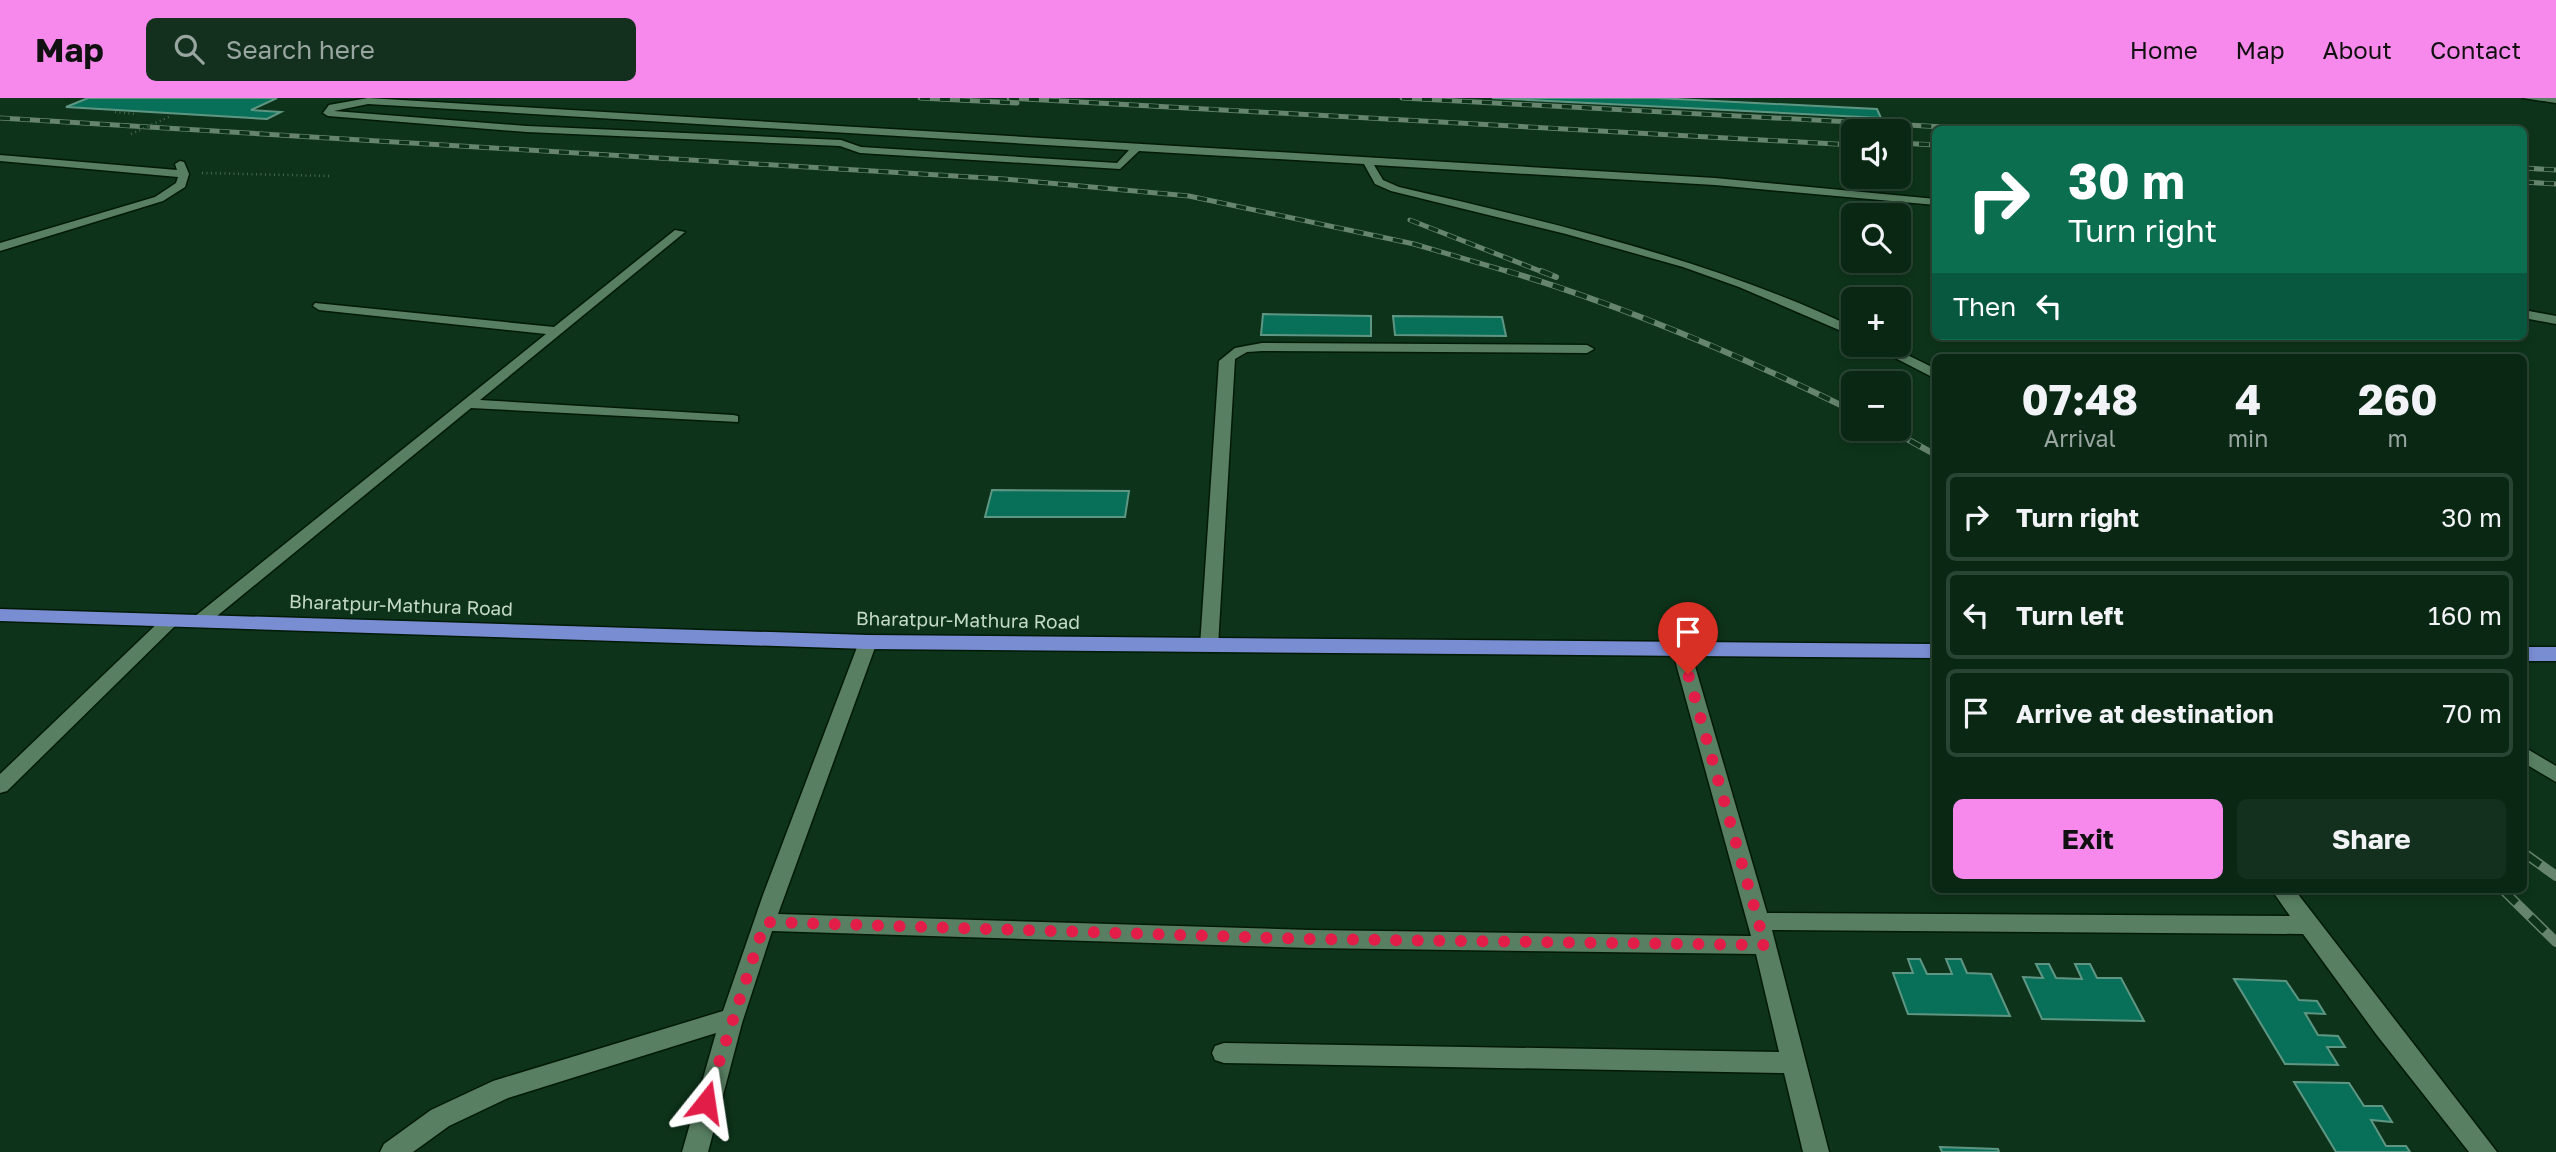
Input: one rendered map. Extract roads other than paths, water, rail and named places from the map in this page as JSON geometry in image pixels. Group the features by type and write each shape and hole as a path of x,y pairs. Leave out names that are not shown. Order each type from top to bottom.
{"highway":[{"name":"Bharatpur-Mathura Road","path":"0,615 868,642 1932,651"},
{"path":"2527,654 2556,654"}],"street":[{"path":"2528,98 2556,100"},
{"path":"1138,148 1120,166 860,150 828,142 527,129 328,113 331,107 368,101 1723,183 1932,202"},
{"path":"0,158 182,169 181,185 159,199 0,247"},
{"path":"1367,161 1379,182 1395,189 1622,247 1720,276 1841,326"},
{"path":"200,621 679,232"},
{"path":"319,306 558,331"},
{"path":"2527,315 2556,320"},
{"path":"1209,646 1226,361 1233,353 1246,348 1268,347 1587,349"},
{"path":"1905,357 1929,367"},
{"path":"468,404 733,419"},
{"path":"0,786 171,620"},
{"path":"695,1152 712,1077 732,1018 868,642"},
{"path":"1681,649 1765,945 1816,1152"},
{"path":"2527,756 2556,775"},
{"path":"2285,893 2384,1027 2484,1152"},
{"path":"765,922 1310,939 1765,945"},
{"path":"1758,922 2308,925"},
{"path":"393,1152 440,1118 502,1089 732,1018"},
{"path":"1224,1053 1794,1063"}],"railway":[{"path":"920,98 1017,103"},
{"path":"1009,98 1841,144"},
{"path":"1402,98 1932,126"},
{"path":"0,118 1004,179 1189,196 1414,244 1513,273"},
{"path":"1911,144 1932,145"},
{"path":"2527,168 2556,170"},
{"path":"2527,182 2556,184"},
{"path":"1410,220 1545,273"},
{"path":"1507,271 1596,300 1683,334 1841,405"},
{"path":"1541,271 1556,277"},
{"path":"1911,441 1932,453"},
{"path":"2527,855 2556,876"},
{"path":"2506,893 2556,942"}]}
